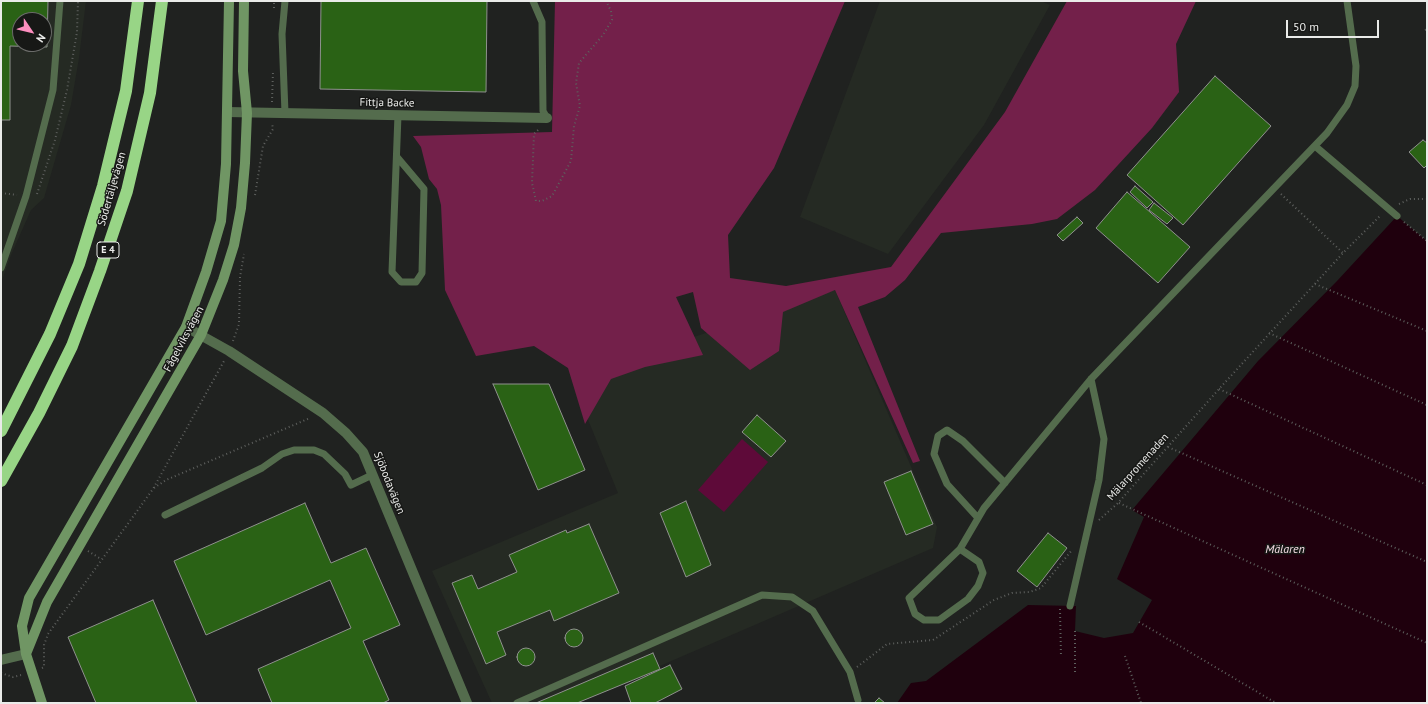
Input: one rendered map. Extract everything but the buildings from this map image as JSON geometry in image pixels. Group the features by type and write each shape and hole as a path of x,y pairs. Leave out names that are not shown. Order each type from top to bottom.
{"highway":[{"name":"Södertäljevägen","path":"1,431 50,334 79,264 103,186 126,91 138,1"},
{"name":"Södertäljevägen","path":"1,481 39,413 72,346 100,272 127,191 150,93 162,1"}],"main road":[{"name":"Fågelviksvägen","path":"42,703 26,654 22,626 29,598 186,327 206,272 221,221 226,164 229,1"},
{"name":"Fågelviksvägen","path":"26,654 48,602 201,336 213,309 234,244 241,208 247,113 243,71 244,1"}],"street":[{"name":"Fittja Backe","path":"227,112 547,118"},
{"name":"Sjöbodavägen","path":"186,327 230,351 323,413 346,433 363,452 466,703"},
{"path":"1,660 26,654"}],"lane":[{"path":"1,268 26,196 53,90 60,1"},
{"path":"285,1 282,34 285,112"},
{"path":"533,1 542,22 543,111 547,118"},
{"path":"960,549 979,562 983,573 978,586 968,599 939,620 924,620 915,614 909,598 960,549 984,508 1091,379 1315,146 1327,133 1347,105 1355,86 1356,66 1347,1"},
{"path":"397,157 424,189 422,273 416,282 401,282 392,272 398,115"},
{"path":"1315,146 1397,216"},
{"path":"1070,606 1099,480 1104,439 1091,379"},
{"path":"978,518 947,484 934,454 938,436 947,430 963,441 1005,483"},
{"path":"165,515 262,468 282,454 294,450 314,450 324,454 345,474 351,485 372,475"},
{"path":"517,703 762,595 792,597 813,611 850,672 858,700"}],"path":[{"path":"39,192 55,140 67,90 77,32 78,1"},
{"path":"547,118 534,134 532,183 536,201 542,201 552,196 571,161 574,126 580,106 576,83 579,63 603,35 612,20 611,11 606,1"},
{"path":"1274,188 1343,253"},
{"name":"Mälarpromenaden","path":"1087,532 1118,503 1269,333 1372,223 1388,209 1410,199 1427,199"},
{"path":"1397,216 1427,241"},
{"path":"1315,284 1427,331"},
{"path":"1269,333 1427,405"},
{"path":"1219,389 1427,485"},
{"path":"153,489 166,480 302,420 323,413"},
{"path":"1168,447 1427,562"},
{"path":"1118,503 1427,643"},
{"path":"850,672 887,644 933,640 994,600 1012,593 1030,592 1041,588 1073,549"},
{"path":"86,555 88,551 101,559"},
{"path":"1060,605 1061,657"},
{"path":"1139,622 1276,703"},
{"path":"1074,631 1075,675"},
{"path":"1125,656 1141,703"},
{"path":"1,673 13,677 31,673"}],"shaded area":[{"path":"1,1 86,1 79,58 71,105 44,198 31,210 11,255 1,283"},
{"path":"555,1 845,1 774,168 728,235 730,278 786,286 891,267 1005,112 1067,1 1196,1 1176,44 1179,92 1152,128 1095,190 1057,219 1032,224 941,233 905,280 885,297 858,307 920,461 913,463 835,290 783,312 779,351 750,370 701,328 693,292 676,297 703,355 645,367 611,379 585,424 568,368 534,346 476,356 445,290 441,205 437,189 429,179 421,147 413,136 552,132"},
{"path":"880,1 1041,1 1050,5 984,125 888,254 800,217"},
{"path":"835,290 937,527 933,548 574,703 492,703 432,571 618,493 571,378"},
{"path":"742,439 768,462 724,512 698,490"}],"water":[{"name":"Mälaren","path":"1397,216 1427,241 1427,703 897,703 911,683 926,681 1028,605 1076,606 1075,631 1104,638 1133,633 1152,600 1117,579 1144,517 1132,510 1258,361 1337,281"}]}
